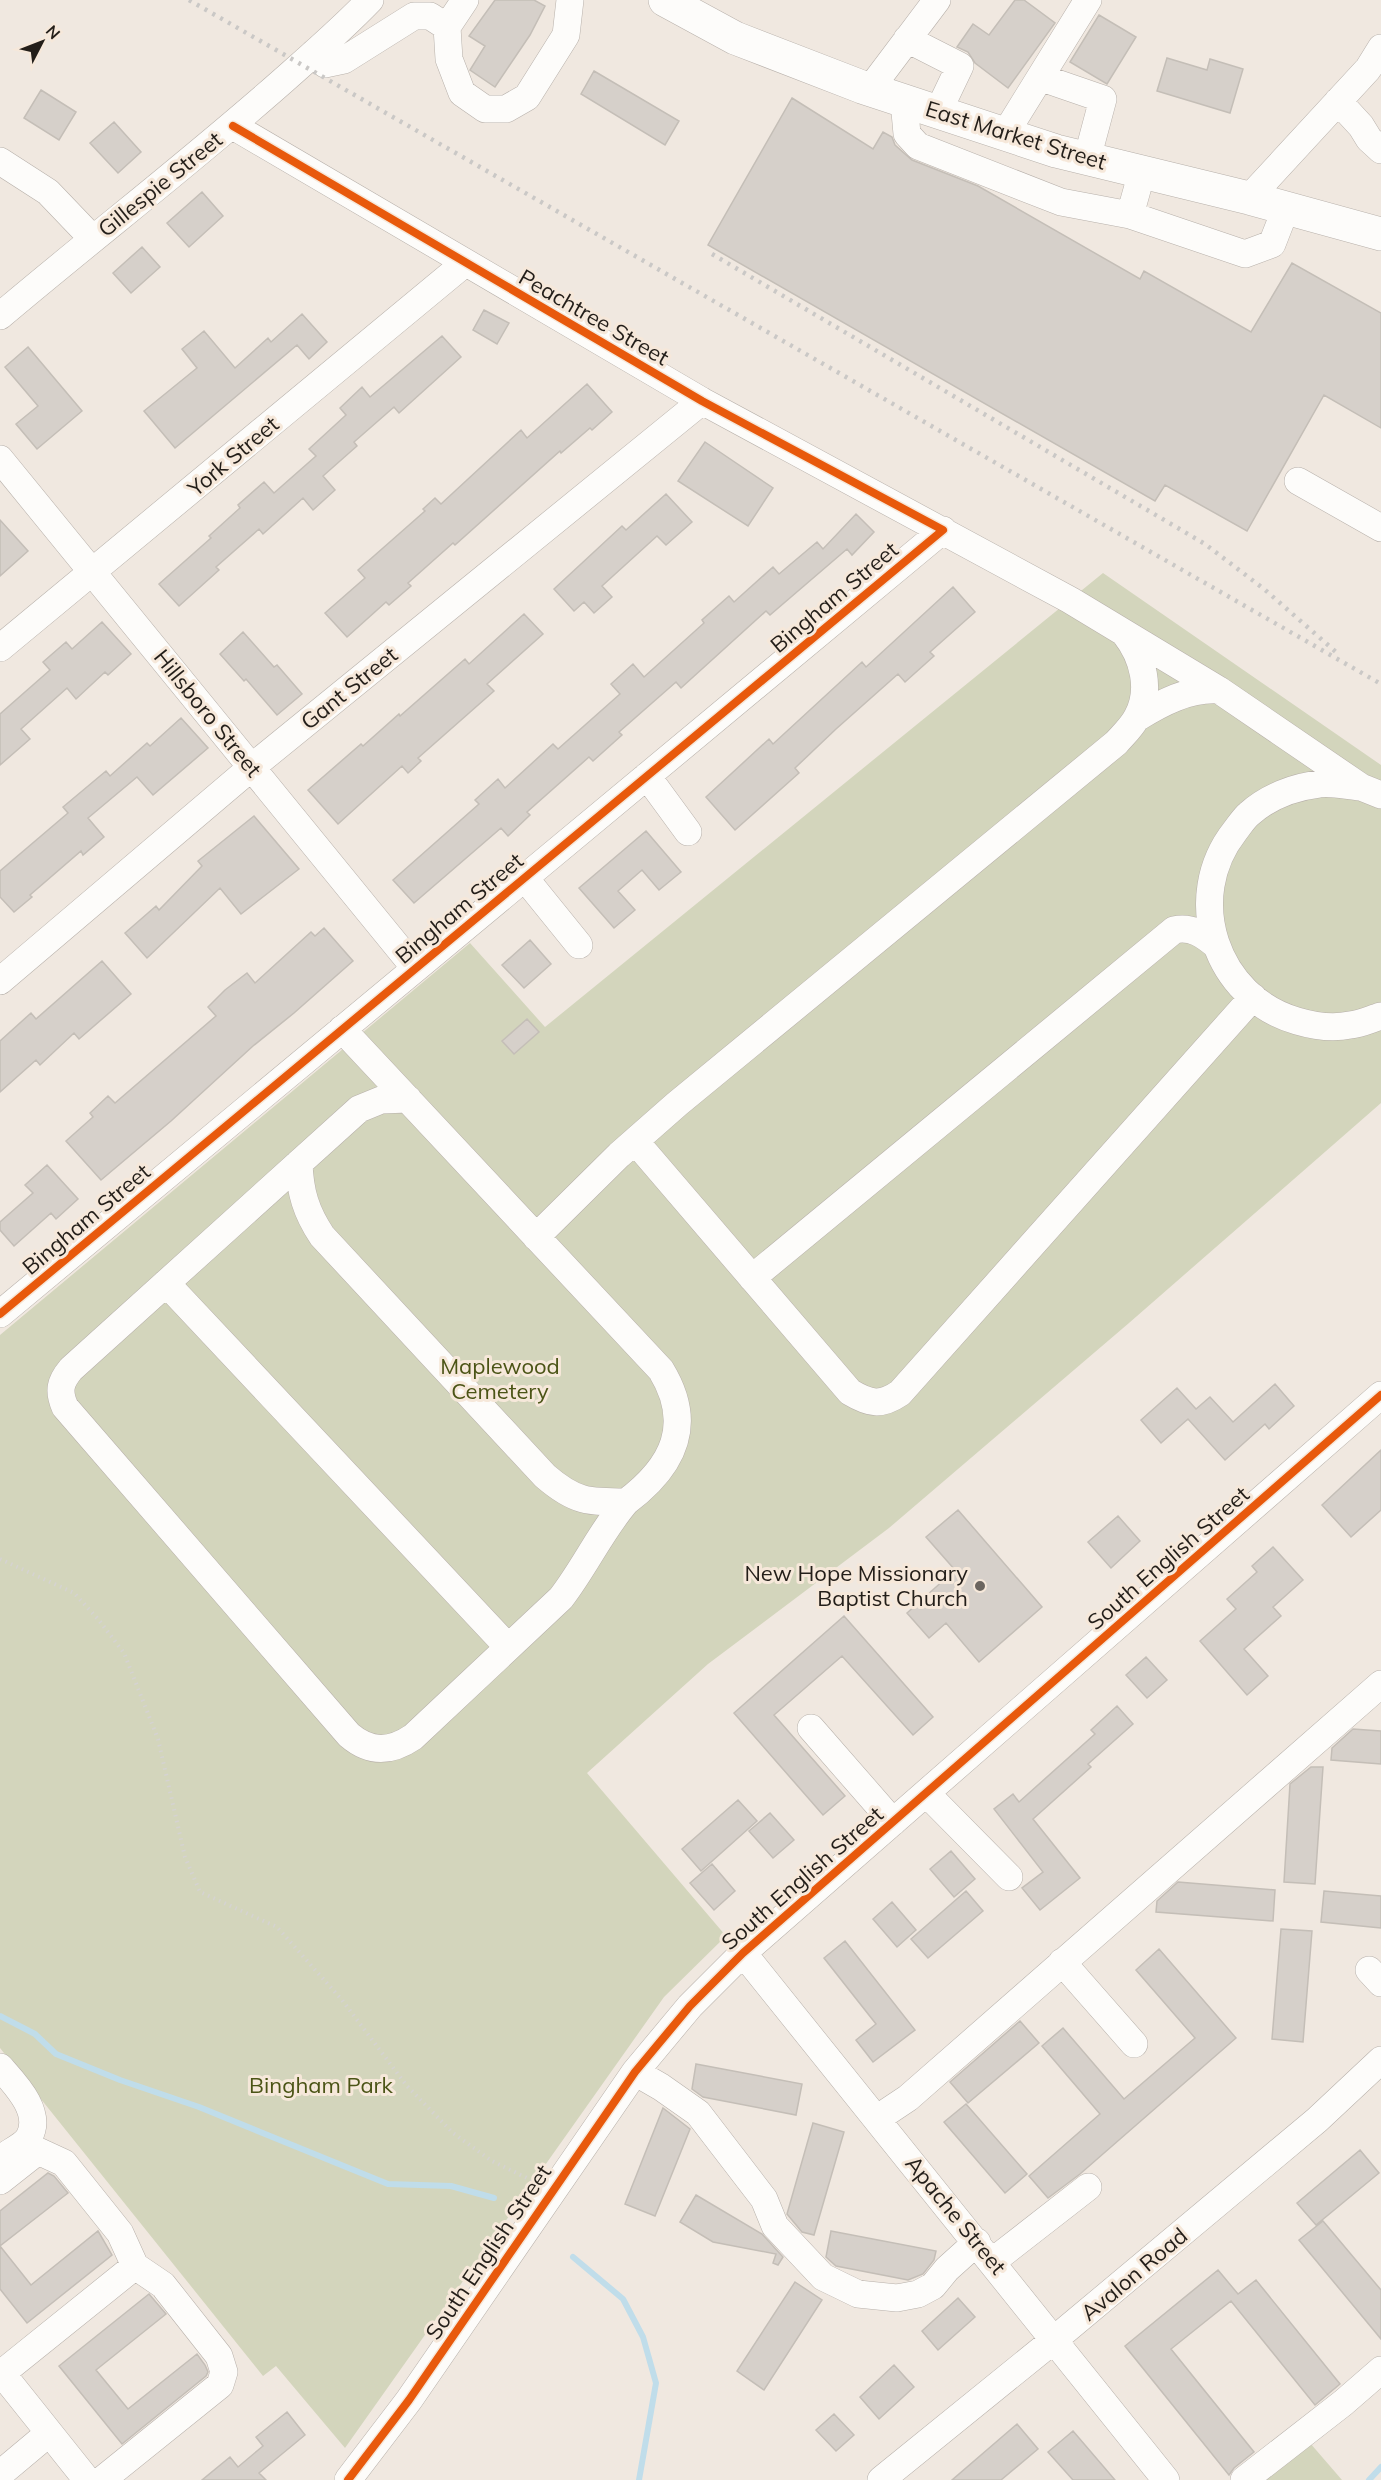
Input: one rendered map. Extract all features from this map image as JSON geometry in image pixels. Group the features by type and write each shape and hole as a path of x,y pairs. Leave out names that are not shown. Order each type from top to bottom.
{"main road":[{"name":"East Market Street","path":"665,0 735,38 904,101 1087,159 1249,198 1381,234"}],"street":[{"name":"Gillespie Street","path":"0,316 92,238 233,126 370,0"},
{"path":"465,0 447,27 449,59 462,93 485,109 506,109 527,97 566,35 564,3"},
{"path":"870,89 937,0"},
{"path":"1005,134 1042,78 1088,0"},
{"path":"314,53 325,64 344,60 414,16 430,16 447,27"},
{"path":"907,39 960,66 938,112"},
{"path":"1249,198 1368,69 1381,48"},
{"path":"1042,78 1102,99 1087,159"},
{"path":"904,101 907,134 918,146 1060,202 1130,215 1245,254 1272,244 1286,208"},
{"path":"1338,101 1361,126 1376,148 1381,150"},
{"name":"Peachtree Street","path":"233,126 702,401 1070,600 1219,690 1371,791"},
{"path":"0,162 48,192 92,238"},
{"path":"1130,215 1142,172"},
{"name":"York Street","path":"0,648 465,263"},
{"name":"Gant Street","path":"0,981 252,767 702,401"},
{"name":"Hillsboro Street","path":"0,459 415,968"},
{"path":"1298,481 1381,528"},
{"name":"Bingham Street","path":"0,1314 943,530"},
{"path":"1125,633 1134,645 1144,674 1144,693 1137,718"},
{"path":"536,1237 635,1141 1104,755 1137,718 1160,704 1194,691 1219,690"},
{"path":"647,776 688,832"},
{"path":"752,1278 1174,930 1210,882 1224,845 1249,814 1283,792 1321,783 1371,791"},
{"path":"524,877 579,945"},
{"path":"1210,882 1210,922 1217,946 1222,960 1245,993 1278,1015 1317,1026 1350,1026 1381,1017"},
{"path":"1174,930 1184,928 1194,930 1217,946"},
{"path":"635,1141 850,1392 862,1399 888,1401 900,1394 1252,997"},
{"path":"342,1029 408,1099 536,1237 661,1370 672,1389 677,1406 678,1426 674,1445 651,1481 626,1502 600,1537 561,1598 404,1743 385,1750 374,1749 356,1741 349,1735 65,1407 60,1388 63,1379 71,1369 359,1109 381,1100 408,1099"},
{"path":"359,1109 364,1085 364,1052"},
{"path":"299,1163 304,1204 322,1236 545,1476 562,1491 600,1537"},
{"path":"166,1283 508,1647"},
{"name":"South English Street","path":"348,2480 409,2400 635,2072 690,2007 743,1953 1381,1395"},
{"path":"562,1491 573,1497 590,1501 626,1502"},
{"path":"878,2118 908,2097 1381,1684"},
{"path":"811,1728 893,1822"},
{"path":"926,1793 1009,1877"},
{"name":"Apache Street","path":"743,1953 878,2118 1166,2480"},
{"path":"1062,1962 1134,2044"},
{"name":"Avalon Road","path":"881,2480 1055,2340 1317,2120 1381,2060"},
{"path":"0,2067 26,2098 33,2125 34,2145 0,2181"},
{"path":"635,2072 662,2087 698,2113 764,2199 775,2226 823,2277 858,2294 897,2298 918,2294 933,2286 947,2269 985,2252 1088,2187"},
{"path":"0,2159 34,2145"},
{"path":"34,2145 64,2163 120,2233 135,2266 163,2285 219,2356 224,2372 220,2385 102,2480"},
{"path":"87,2480 1,2372 135,2266"},
{"path":"1244,2480 1343,2403 1381,2370"},
{"path":"0,2474 50,2433"}],"path":[{"path":"0,1559 74,1593 124,1653 158,1739 185,1857 200,1892 277,1927 342,2000 407,2086 453,2133 492,2161 552,2191"}],"green space":[{"name":"Maplewood Cemetery","path":"1103,573 1381,765 1381,1103 889,1528 708,1664 587,1773 726,1936 664,1997 345,2448 276,2366 263,2376 0,2048 0,1335 470,943 545,1027"},
{"path":"1310,2443 1342,2480 1264,2480"}],"building":[{"path":"495,0 534,0 545,6 530,35 495,87 470,70 485,46 469,36"},
{"path":"1015,0 1024,0 1055,23 1008,88 975,63 968,52 957,47 973,24 989,35"},
{"path":"1099,15 1136,37 1107,84 1070,62"},
{"path":"1167,58 1207,70 1210,59 1243,69 1230,113 1157,91"},
{"path":"594,71 679,121 665,145 581,94"},
{"path":"41,90 76,112 59,140 24,118"},
{"path":"792,98 873,149 883,132 892,137 895,145 912,160 978,186 1140,279 1144,271 1251,332 1292,263 1381,313 1381,428 1324,395 1247,531 1165,485 1155,501 708,245"},
{"path":"114,122 141,152 118,173 90,143"},
{"path":"202,192 223,216 189,247 167,223"},
{"path":"142,247 160,267 131,293 113,273"},
{"path":"484,310 509,323 497,344 473,330"},
{"path":"302,314 327,342 309,359 297,345 175,448 144,411 197,368 182,349 204,331 235,368 268,338 271,342"},
{"path":"442,336 461,357 399,413 394,407 354,442 357,446 323,476 335,490 313,510 303,498 263,534 259,529 216,567 219,570 179,606 159,584 211,538 209,536 240,508 238,505 264,482 274,493 316,456 309,449 346,415 340,408 362,387 370,397"},
{"path":"28,347 82,411 37,449 16,424 38,406 5,367"},
{"path":"587,384 612,412 592,430 590,428 561,453 560,451 455,545 453,543 408,583 411,586 389,605 386,602 347,637 325,613 365,578 358,570 425,511 423,509 435,498 441,504 521,430 527,438"},
{"path":"705,442 773,488 748,526 678,481"},
{"path":"666,494 692,522 666,545 657,536 602,586 612,597 594,613 584,602 574,611 554,589 622,526 626,530"},
{"path":"856,514 874,532 852,555 847,549 770,615 766,611 681,688 676,682 619,732 622,735 593,761 589,757 527,812 530,815 508,836 501,828 414,903 393,880 479,804 475,800 498,779 505,788 553,744 558,749 620,694 611,684 633,664 644,677 704,623 702,620 729,596 734,602 773,567 779,574 817,542 823,549"},
{"path":"0,520 28,551 0,576"},
{"path":"953,587 975,612 930,652 934,656 905,682 898,674 836,729 795,768 799,773 735,830 706,797 769,739 773,744 862,662 866,667"},
{"path":"524,614 543,634 487,684 494,691 418,758 421,761 408,773 402,766 338,824 308,790 361,744 363,746 399,714 400,716 465,659 469,664"},
{"path":"102,622 131,654 108,675 105,672 76,699 67,688 21,729 30,739 0,765 0,714 50,670 43,662 66,642 72,649"},
{"path":"243,632 274,667 277,665 302,694 277,715 246,679 244,681 220,654"},
{"path":"181,718 208,748 153,795 137,777 88,818 104,837 83,855 81,851 14,912 0,897 0,871 68,813 63,807 106,771 110,776 147,743 150,746"},
{"path":"254,816 299,869 241,914 220,888 147,958 125,933 156,906 159,910 202,866 198,861"},
{"path":"646,831 681,872 659,890 642,870 618,891 635,910 614,928 579,888"},
{"path":"324,928 353,961 101,1180 66,1141 93,1117 90,1113 108,1096 115,1103 216,1016 208,1007 225,990 247,973 255,983 311,932 315,936"},
{"path":"530,940 551,964 524,988 502,965"},
{"path":"102,961 131,994 79,1039 74,1033 40,1065 36,1060 0,1092 0,1041 31,1013 36,1019"},
{"path":"527,1019 539,1032 514,1054 502,1041"},
{"path":"47,1165 78,1199 56,1219 51,1213 14,1246 0,1230 0,1222 33,1193 25,1185"},
{"path":"1275,1384 1294,1406 1269,1429 1265,1424 1225,1460 1188,1419 1161,1443 1141,1420 1177,1388 1196,1409 1210,1397 1233,1422"},
{"path":"1381,1450 1381,1510 1351,1537 1322,1505"},
{"name":"New Hope Missionary Baptist Church","path":"958,1510 1042,1607 979,1662 946,1623 929,1638 907,1613 955,1570 926,1537"},
{"path":"1118,1516 1140,1541 1111,1568 1088,1542"},
{"path":"1273,1547 1303,1580 1273,1607 1281,1616 1244,1649 1268,1676 1247,1695 1200,1641 1236,1609 1227,1599 1257,1572 1252,1566"},
{"path":"844,1616 933,1717 913,1735 842,1656 774,1715 845,1796 823,1815 734,1713"},
{"path":"1146,1657 1167,1680 1147,1698 1126,1675"},
{"path":"1117,1706 1133,1724 1088,1764 1091,1767 1033,1819 1080,1878 1040,1910 1022,1888 1043,1872 994,1809 1013,1794 1019,1802 1095,1734 1091,1730"},
{"path":"1353,1729 1381,1731 1381,1764 1331,1760 1332,1748"},
{"path":"1311,1767 1323,1767 1315,1884 1284,1882 1290,1784"},
{"path":"738,1800 757,1821 701,1871 682,1849"},
{"path":"770,1813 794,1840 773,1858 749,1831"},
{"path":"951,1851 975,1879 954,1897 930,1869"},
{"path":"712,1864 735,1891 714,1910 690,1883"},
{"path":"1178,1882 1275,1890 1273,1921 1156,1912 1157,1901"},
{"path":"966,1891 983,1911 928,1958 911,1939"},
{"path":"1324,1891 1381,1896 1381,1928 1321,1922"},
{"path":"892,1902 916,1930 897,1947 873,1919"},
{"path":"1281,1929 1312,1931 1303,2042 1272,2039"},
{"path":"845,1941 915,2030 873,2062 856,2040 876,2024 824,1958"},
{"path":"1159,1949 1236,2038 1080,2174 1048,2198 1029,2176 1100,2114 1042,2046 1063,2028 1124,2099 1195,2038 1136,1970"},
{"path":"1020,2021 1039,2043 968,2103 950,2082"},
{"path":"696,2064 802,2084 796,2115 703,2097 692,2089"},
{"path":"966,2104 1027,2174 1005,2193 944,2122"},
{"path":"663,2108 690,2129 655,2216 625,2204"},
{"path":"813,2123 844,2132 814,2235 802,2232 787,2214"},
{"path":"1360,2150 1379,2173 1316,2225 1297,2203"},
{"path":"48,2173 54,2176 68,2193 0,2246 0,2211"},
{"path":"696,2195 762,2234 783,2257 778,2265 773,2263 776,2254 713,2242 680,2222"},
{"path":"1323,2221 1381,2290 1381,2339 1299,2240"},
{"path":"98,2231 112,2255 27,2323 0,2289 0,2246 31,2285"},
{"path":"831,2231 936,2251 934,2260 923,2274 908,2280 836,2266 826,2257"},
{"path":"1218,2270 1238,2294 1256,2280 1340,2384 1315,2405 1231,2301 1171,2349 1254,2452 1229,2475 1125,2346"},
{"path":"795,2282 822,2300 764,2390 737,2371"},
{"path":"149,2294 166,2314 96,2370 128,2409 197,2354 208,2372 122,2444 59,2366"},
{"path":"958,2298 975,2317 938,2350 922,2331"},
{"path":"894,2365 914,2387 879,2419 860,2397"},
{"path":"287,2412 305,2435 259,2473 266,2480 202,2480 230,2457 238,2467 263,2446 256,2437"},
{"path":"834,2414 854,2435 836,2451 816,2430"},
{"path":"1017,2424 1038,2449 1001,2480 952,2480"},
{"path":"1073,2431 1115,2480 1073,2480 1048,2452"}],"waterway":[{"path":"0,2016 35,2034 56,2054 120,2080 199,2107 388,2184 451,2186 494,2198"},
{"path":"573,2257 623,2299 643,2337 656,2383 639,2480"},
{"path":"1369,2480 1381,2467"}],"railway":[{"path":"189,0 1381,684"},
{"path":"712,254 1205,544 1264,589 1336,652"}],"cycle path":[{"path":"0,1314 943,530 702,401 233,126"},
{"path":"348,2480 409,2400 635,2072 690,2006 743,1953 1381,1395"}],"place":[{"name":"New Hope Missionary Baptist Church","path":"980,1586"}],"park label":[{"name":"Bingham Park","path":"321,2085"}]}
